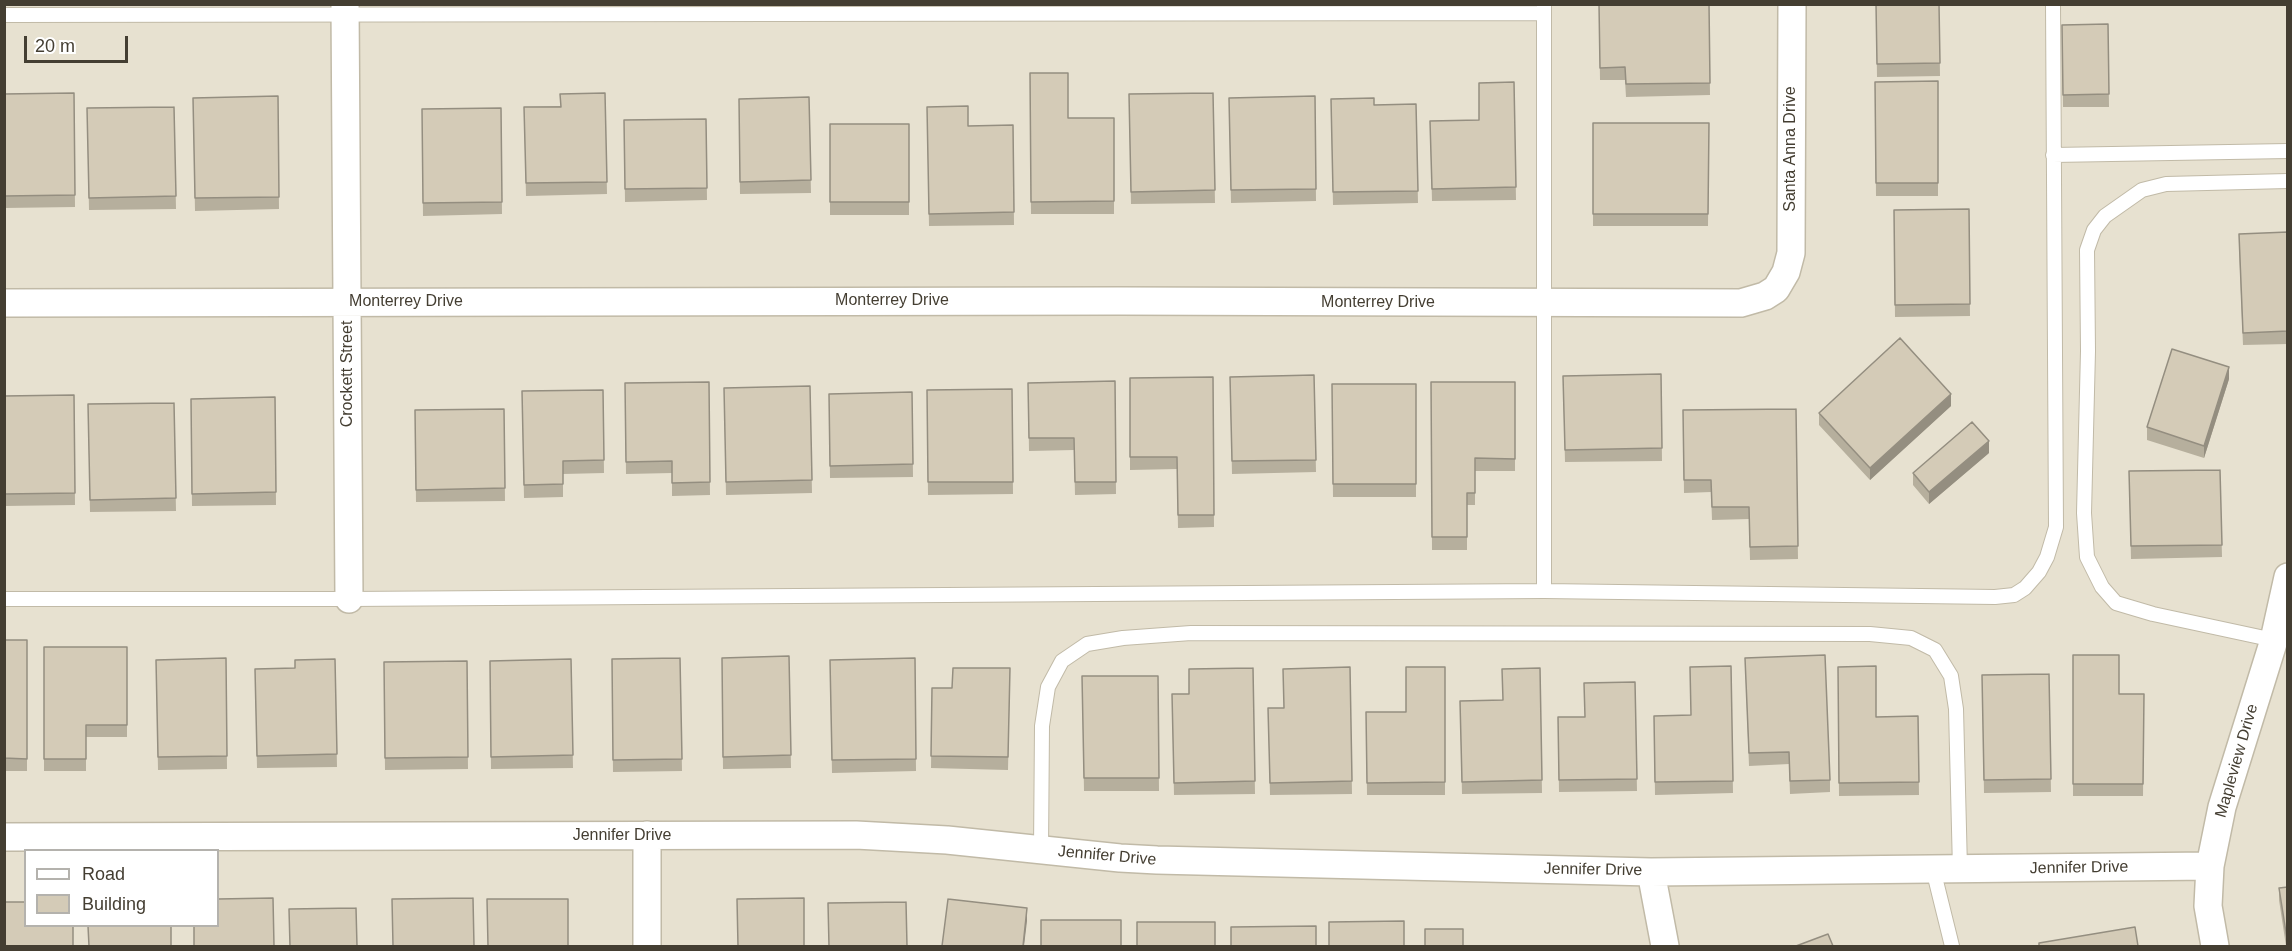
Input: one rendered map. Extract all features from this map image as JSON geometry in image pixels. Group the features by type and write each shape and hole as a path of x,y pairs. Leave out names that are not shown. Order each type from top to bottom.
{"street":[{"name":"Santa Anna Drive","path":"1776,289 1786,272 1791,253 1791,4"},
{"name":"Crockett Street","path":"345,9 350,599"},
{"name":"Monterrey Drive","path":"4,303 1118,301 1741,303 1765,296 1776,289"},
{"name":"Mapleview Drive","path":"2215,946 2208,906 2210,867 2222,807 2274,640 2288,577"},
{"name":"Jennifer Drive","path":"4,837 856,835 947,840 1157,860 1651,872 2210,867"},
{"path":"647,836 647,946"},
{"path":"1651,872 1665,946"}],"lane":[{"path":"4,599 1544,591 2014,596 2025,588 2039,572 2047,556 2056,527 2053,4"},
{"path":"4,15 345,9 1544,9 1544,591"},
{"path":"2053,155 2288,151"},
{"path":"2274,640 2154,614 2116,603 2102,587 2087,557 2084,513 2088,351 2087,250 2094,230 2105,216 2142,190 2166,184 2288,181"},
{"path":"1041,850 1042,726 1048,687 1062,661 1087,644 1123,638 1191,633 1870,634 1911,638 1935,650 1951,676 1956,709 1947,869 1952,946"}],"shaded area":[{"path":"5,5 2287,5 2287,946 5,946"}],"building":[{"path":"1599,4 1709,4 1710,83 1626,84 1625,67 1600,68"},
{"path":"1876,4 1939,4 1940,63 1877,64"},
{"path":"2108,24 2109,94 2063,95 2062,25"},
{"path":"1030,73 1068,73 1068,118 1114,118 1114,201 1031,202"},
{"path":"1938,81 1938,183 1876,183 1875,82"},
{"path":"1514,82 1516,187 1432,189 1430,121 1479,120 1479,83"},
{"path":"74,93 75,195 4,196 4,94"},
{"path":"605,93 607,182 526,183 524,107 561,107 560,94"},
{"path":"1213,93 1215,190 1131,192 1129,94"},
{"path":"278,96 279,197 195,198 193,98"},
{"path":"1315,96 1316,189 1231,190 1229,98"},
{"path":"809,97 811,180 740,182 739,99"},
{"path":"1374,98 1374,105 1416,104 1418,191 1333,192 1331,99"},
{"path":"968,106 968,126 1013,125 1014,212 929,214 927,107"},
{"path":"174,107 176,196 89,198 87,108"},
{"path":"501,108 502,202 423,203 422,109"},
{"path":"706,119 707,188 625,189 624,120"},
{"path":"1593,123 1709,123 1708,214 1593,214"},
{"path":"830,124 909,124 909,202 830,202"},
{"path":"1969,209 1970,304 1895,305 1894,210"},
{"path":"2288,232 2288,331 2243,333 2239,234"},
{"path":"1900,338 1951,394 1870,468 1819,413"},
{"path":"2172,349 2229,367 2204,446 2147,427"},
{"path":"1661,374 1662,448 1565,450 1563,376"},
{"path":"1314,375 1316,460 1232,461 1230,377"},
{"path":"1213,377 1214,515 1178,515 1177,457 1130,457 1130,378"},
{"path":"1115,381 1116,482 1075,482 1074,438 1029,438 1028,383"},
{"path":"709,382 710,482 672,483 672,461 626,462 625,383"},
{"path":"1431,382 1515,382 1515,459 1475,458 1475,493 1467,493 1467,537 1432,537"},
{"path":"1332,384 1416,384 1416,484 1333,484"},
{"path":"810,386 812,480 726,482 724,388"},
{"path":"1012,389 1013,482 928,482 927,390"},
{"path":"603,390 604,460 563,461 563,484 524,485 522,391"},
{"path":"912,392 913,464 830,466 829,394"},
{"path":"74,395 75,493 4,494 4,396"},
{"path":"275,397 276,492 192,494 191,399"},
{"path":"174,403 176,498 90,500 88,404"},
{"path":"504,409 505,488 416,490 415,410"},
{"path":"1796,409 1798,546 1750,547 1749,507 1712,507 1711,480 1684,480 1683,410"},
{"path":"1972,422 1989,441 1929,492 1913,473"},
{"path":"2220,470 2222,545 2131,546 2129,471"},
{"path":"4,640 27,640 27,759 4,758"},
{"path":"44,647 127,647 127,725 86,725 86,759 44,759"},
{"path":"1825,655 1830,780 1790,781 1789,752 1749,753 1745,658"},
{"path":"2073,655 2119,655 2119,694 2144,694 2143,784 2073,784"},
{"path":"789,656 791,755 723,757 722,658"},
{"path":"226,658 227,756 158,757 156,660"},
{"path":"680,658 682,759 613,760 612,659"},
{"path":"915,658 916,759 832,760 830,660"},
{"path":"335,659 337,754 257,756 255,669 295,668 295,660"},
{"path":"571,659 573,755 491,757 490,661"},
{"path":"467,661 468,757 385,758 384,662"},
{"path":"1731,666 1733,781 1655,782 1654,716 1691,715 1690,667"},
{"path":"1876,666 1876,717 1918,716 1919,782 1839,783 1838,667"},
{"path":"1350,667 1352,781 1270,783 1268,708 1284,708 1283,669"},
{"path":"1406,667 1445,667 1445,782 1367,783 1366,712 1406,712"},
{"path":"953,668 1010,668 1008,757 931,756 932,688 952,688"},
{"path":"1253,668 1255,781 1174,783 1172,694 1189,694 1189,669"},
{"path":"1540,668 1542,780 1462,782 1460,701 1503,700 1502,669"},
{"path":"2049,674 2051,779 1984,780 1982,675"},
{"path":"1082,676 1158,676 1159,778 1084,778"},
{"path":"1635,682 1637,779 1559,780 1558,717 1585,717 1584,683"},
{"path":"2288,887 2288,945 2279,888"},
{"path":"273,898 274,946 194,946 194,927 219,927 219,899"},
{"path":"473,898 474,946 393,946 392,899"},
{"path":"804,898 804,946 738,946 737,899"},
{"path":"487,899 568,899 568,946 488,946"},
{"path":"948,899 1027,908 1023,946 942,946"},
{"path":"4,902 24,902 24,927 73,927 73,946 4,946"},
{"path":"906,902 907,946 829,946 828,903"},
{"path":"356,908 357,946 290,946 289,909"},
{"path":"1041,920 1121,920 1121,946 1041,946"},
{"path":"1404,921 1404,946 1329,946 1329,922"},
{"path":"1137,922 1215,922 1215,946 1137,946"},
{"path":"1316,926 1316,946 1231,946 1231,927"},
{"path":"88,927 171,927 171,946 89,946"},
{"path":"2135,927 2138,946 2039,946 2039,943"},
{"path":"1425,929 1463,929 1463,946 1425,946"},
{"path":"1828,934 1833,946 1796,946"}]}
